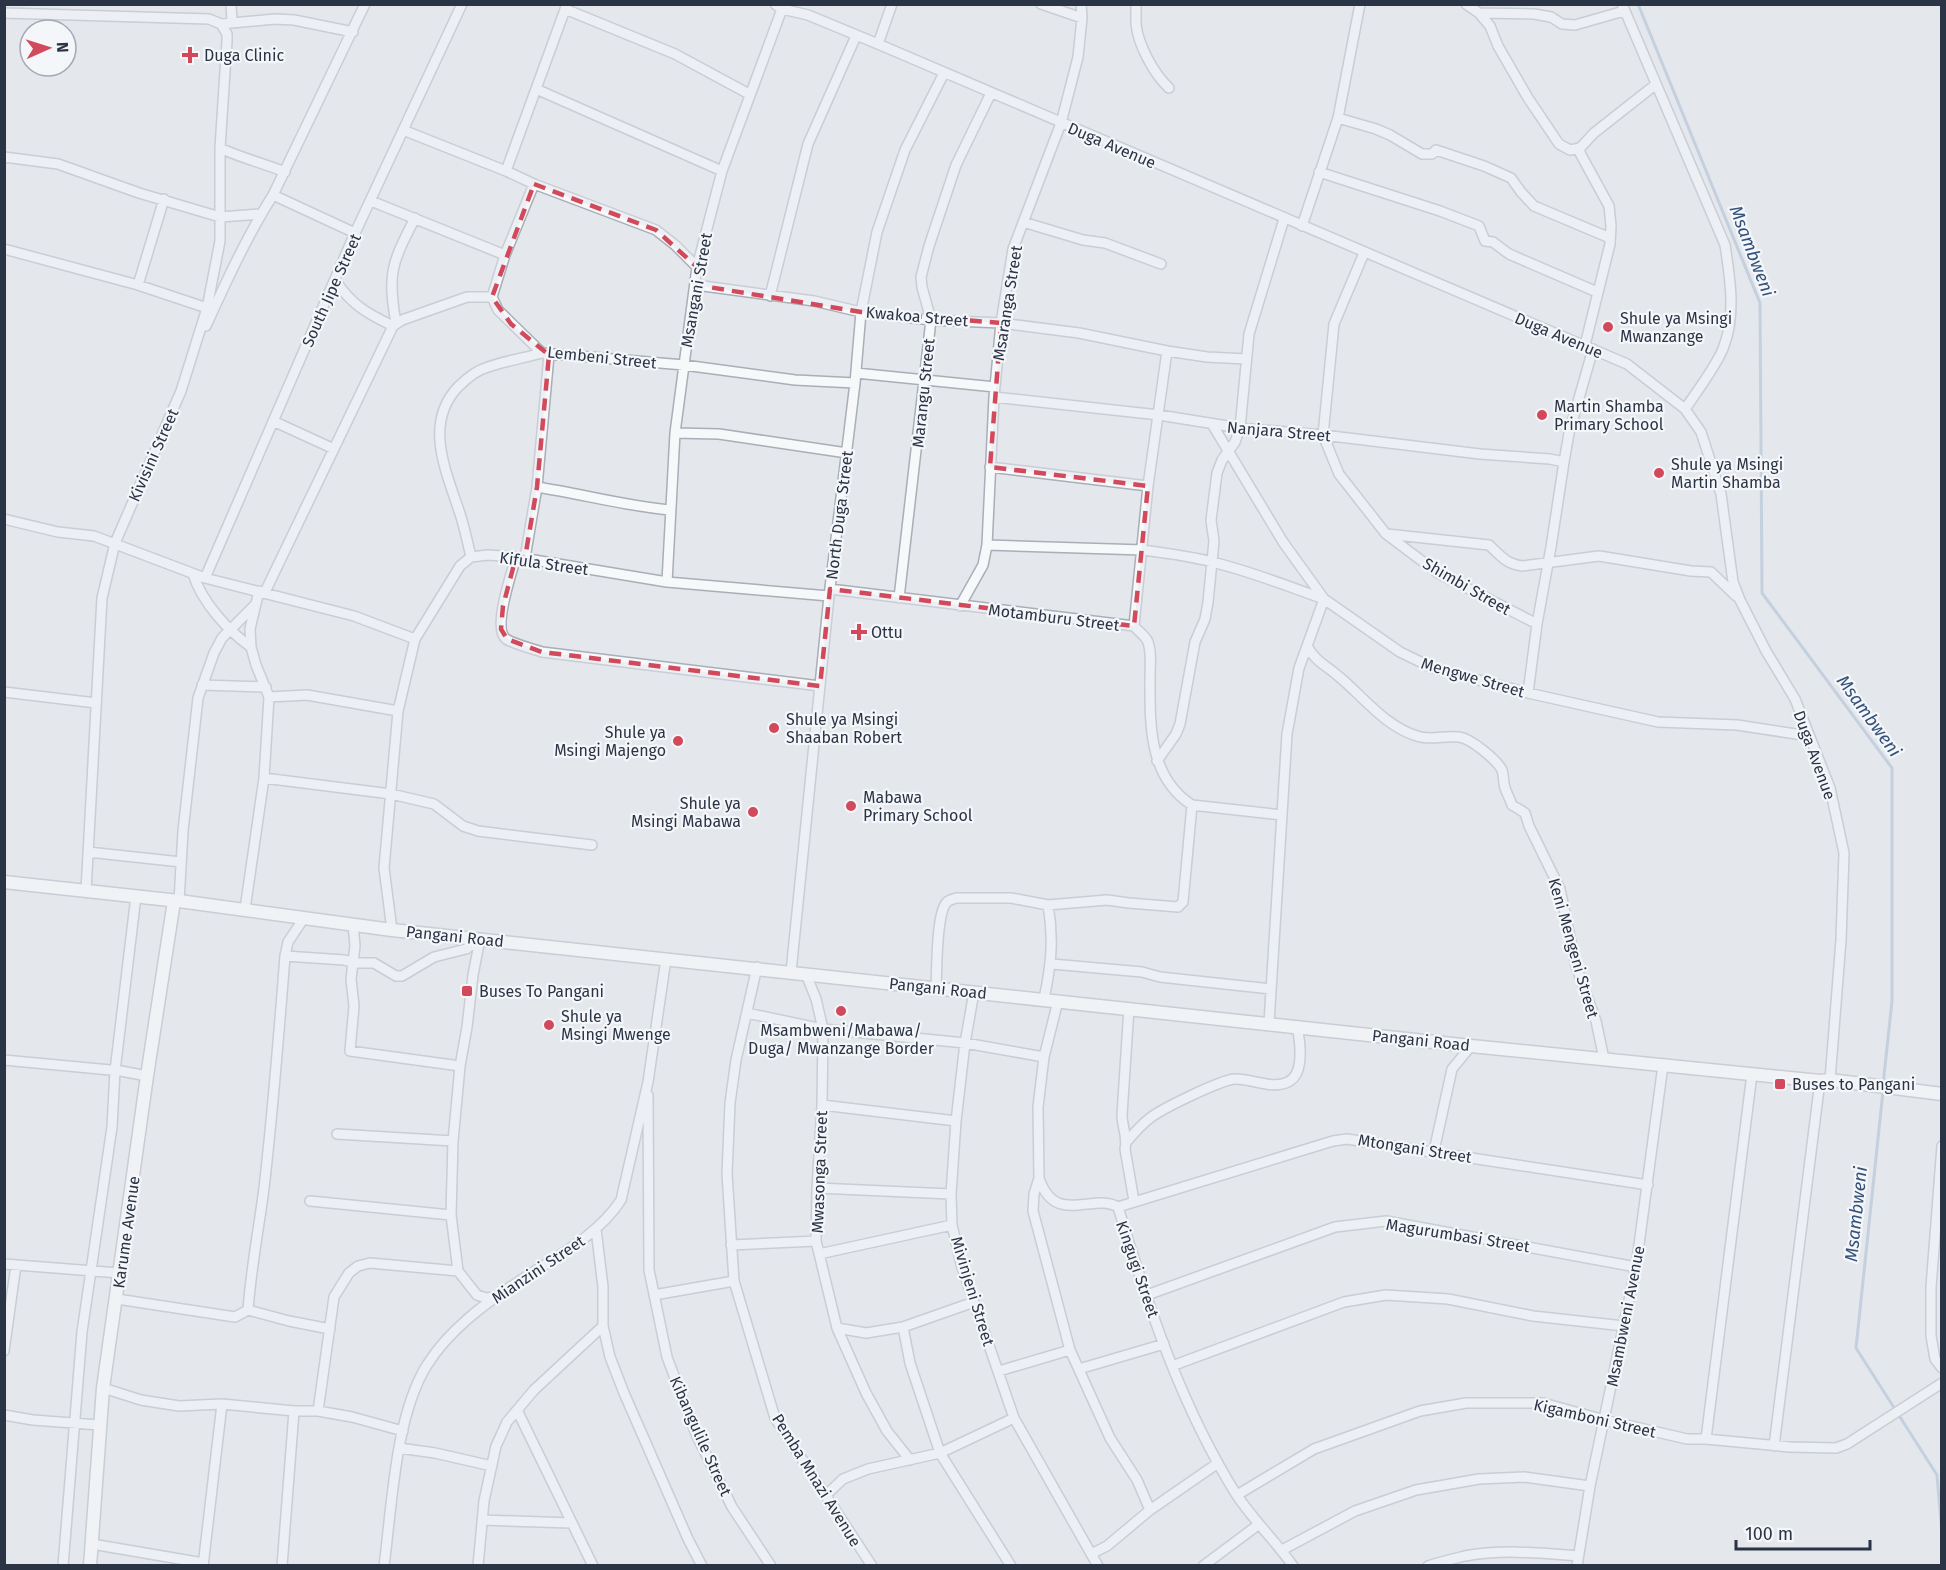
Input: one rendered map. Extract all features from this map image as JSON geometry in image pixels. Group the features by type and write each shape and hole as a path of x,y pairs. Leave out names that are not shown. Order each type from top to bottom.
{"main road":[{"name":"Pangani Road","path":"4,882 245,909 392,930 1941,1094"},
{"name":"Karume Avenue","path":"90,1566 93,1544 96,1425 104,1388 117,1299 116,1273 142,1074 176,901"}],"street":[{"path":"104,4 105,16"},
{"path":"231,4 232,21"},
{"path":"193,356 221,292 285,172 365,4"},
{"name":"South Jipe Street","path":"205,578 355,233 462,4"},
{"path":"808,15 812,4"},
{"path":"878,44 892,4"},
{"path":"1041,4 1082,18"},
{"name":"Msaranga Street","path":"960,606 982,565 987,545 994,392 1001,323 1013,249 1061,123 1078,57 1081,4"},
{"path":"1136,4 1136,27 1149,62 1157,77 1169,88"},
{"path":"1302,226 1338,118 1360,7 1370,4"},
{"path":"1466,4 1479,13 1490,26 1528,98 1559,144 1570,150 1580,148 1594,133 1655,85"},
{"path":"506,171 566,7 675,54 749,94"},
{"name":"Duga Avenue","path":"778,7 808,15 878,44 1627,364 1685,409 1701,432 1721,494 1733,582 1766,651 1795,699 1830,788 1844,853 1841,940 1825,1081 1774,1446"},
{"name":"Msangani Street","path":"667,582 675,433 697,267 722,171 778,7"},
{"path":"1479,13 1534,14 1551,17 1562,24 1575,25 1623,8 1725,245 1731,282 1730,319 1724,347 1685,409"},
{"path":"4,13 209,19 221,24 232,21 294,20 353,32"},
{"name":"Kivisini Street","path":"86,891 102,598 115,543 136,491 165,431 193,356 207,308 220,241 220,148 227,41 227,34 221,24"},
{"path":"770,296 808,144 856,36"},
{"name":"North Duga Street","path":"791,972 830,593 856,378 861,312 880,222 905,150 944,73"},
{"path":"536,89 722,171"},
{"name":"Marangu Street","path":"899,598 931,320 921,277 956,165 991,93"},
{"path":"1338,118 1390,135 1422,154 1432,154 1436,150 1484,166 1511,178 1534,206 1610,238"},
{"path":"403,130 534,184 656,230 697,267"},
{"path":"220,148 285,172"},
{"path":"1528,693 1537,624 1569,433 1589,347 1597,292 1610,238 1609,206 1580,153 1580,148"},
{"path":"4,157 58,164 139,193 220,217 261,214"},
{"path":"1319,172 1479,226 1485,241 1493,242 1509,254 1597,292"},
{"path":"335,280 346,297 363,312 395,324 467,297 492,297 505,255 534,184"},
{"path":"273,195 355,233"},
{"path":"138,285 164,199"},
{"path":"371,201 505,255"},
{"path":"245,909 264,778 269,697 251,647 250,629 255,604 395,324 391,273 397,253 414,218"},
{"path":"1157,761 1176,734 1180,723 1196,642 1205,619 1212,562 1213,495 1216,473 1235,442 1240,428 1252,318 1284,219"},
{"path":"1023,222 1083,240 1105,243 1161,264"},
{"path":"4,249 138,285 207,308"},
{"name":"Shimbi Street","path":"1364,253 1334,324 1323,435 1339,474 1386,534 1438,573 1537,624"},
{"name":"Kwakoa Street","path":"696,285 814,301 861,312 931,320 1001,323 1079,333 1207,357 1246,359"},
{"name":"Lembeni Street","path":"492,297 498,310 545,354 684,365 795,380 856,378 924,381"},
{"path":"1134,626 1148,486 1167,351"},
{"path":"392,930 384,868 398,711 415,639 460,566 471,557 441,454 440,422 450,396 464,380 486,367 545,354 537,487 521,557 503,606 501,629 507,639 542,652 820,686"},
{"name":"Nanjara Street","path":"924,381 1240,428 1564,462"},
{"path":"273,421 334,449"},
{"name":"Mengwe Street","path":"1212,424 1283,543 1324,599 1401,652 1433,668 1528,693 1658,722 1737,725 1809,736"},
{"path":"675,433 719,434 847,453"},
{"path":"990,467 1148,486"},
{"path":"537,487 617,501 631,506 670,510"},
{"path":"4,519 58,532 94,536 205,578 354,616 415,639"},
{"path":"1386,534 1489,544 1510,564 1522,566 1599,556 1691,571 1711,572 1740,600"},
{"path":"987,545 1143,550 1212,562 1246,571 1324,599 1299,668 1287,734 1269,1023"},
{"name":"Kifula Street","path":"471,557 488,555 521,557 667,582 830,593"},
{"path":"193,574 198,588 230,628 251,647"},
{"name":"Motamburu Street","path":"830,593 899,598 1134,626 1148,641 1150,728 1157,761 1169,782 1185,801 1192,805"},
{"path":"176,901 198,698 214,652 230,628 255,604"},
{"name":"Keni Mengeni Street","path":"1307,646 1314,658 1338,675 1373,710 1414,736 1428,739 1453,736 1468,739 1497,763 1502,771 1512,806 1526,813 1529,826 1560,889 1576,966 1596,1021 1604,1059"},
{"path":"202,685 266,687"},
{"path":"4,692 96,703"},
{"path":"269,697 307,695 398,711"},
{"path":"264,778 391,794 434,804 464,826 478,831 592,845"},
{"path":"936,988 939,927 943,908 948,901 966,897 1011,898 1048,905 1107,900 1178,906 1183,902 1192,805 1282,815"},
{"path":"88,852 181,861"},
{"path":"63,1566 78,1424 82,1332 95,1270 136,896"},
{"path":"1044,999 1052,964 1048,905"},
{"path":"248,1310 252,1263 264,1190 285,956 288,942 304,918"},
{"path":"353,924 355,946 351,979 354,1006 350,1051 460,1066"},
{"path":"285,956 374,963 396,976 402,976 434,957 466,949 480,939"},
{"path":"480,939 472,975 468,1027 460,1066 453,1141 451,1215 458,1270 477,1295 486,1298 495,1297"},
{"name":"Mianzini Street","path":"384,1566 399,1448 407,1409 427,1365 463,1322 495,1297 596,1229 611,1215 621,1200 648,1082 666,959"},
{"path":"1052,964 1142,972 1160,977 1271,989"},
{"name":"Pemba Mnazi Avenue","path":"757,967 736,1060 730,1103 727,1174 734,1281 775,1418 826,1495 867,1564"},
{"name":"Mwasonga Street","path":"806,974 816,999 823,1029 816,1241 837,1328 866,1393 887,1431 910,1460"},
{"name":"Mivinjeni Street","path":"974,992 965,1043 956,1121 951,1194 952,1226 961,1264 1014,1418 1098,1566"},
{"path":"1058,1001 1044,1057 1038,1107 1039,1178 1034,1194 1033,1211 1070,1350 1110,1438 1137,1480 1150,1510"},
{"path":"1128,1140 1122,1126 1122,1115 1130,1008"},
{"path":"747,1013 823,1029 965,1043 1044,1057"},
{"path":"1134,1201 1125,1149 1128,1140 1152,1117 1218,1083 1235,1079 1276,1085 1290,1082 1296,1074 1301,1055 1298,1026"},
{"path":"1434,1151 1452,1069 1471,1046"},
{"path":"4,1060 142,1074"},
{"name":"Msambweni Avenue","path":"1577,1561 1590,1486 1636,1267 1663,1065"},
{"path":"1706,1439 1752,1074"},
{"name":"Kibangulile Street","path":"648,1082 649,1270 667,1357 696,1434 732,1507 771,1566"},
{"path":"822,1105 956,1121"},
{"path":"337,1134 453,1141"},
{"name":"Mtongani Street","path":"1118,1207 1347,1138 1648,1185"},
{"path":"1941,1146 1931,1287 1931,1336 1935,1359 1941,1368"},
{"name":"Kingugi Street","path":"1039,1178 1047,1195 1058,1202 1070,1206 1113,1204 1118,1207 1172,1366 1209,1447 1237,1495 1258,1525 1282,1550 1293,1566"},
{"path":"817,1188 951,1194"},
{"path":"310,1201 451,1215"},
{"name":"Magurumbasi Street","path":"1147,1295 1335,1227 1386,1221 1636,1267"},
{"path":"819,1254 952,1226"},
{"path":"596,1229 603,1287 603,1326 610,1357 624,1394 702,1566"},
{"path":"731,1245 816,1241"},
{"path":"318,1411 334,1296 349,1273 358,1266 370,1263 458,1270"},
{"path":"4,1264 116,1273"},
{"path":"4,1351 16,1265"},
{"path":"654,1295 734,1281"},
{"path":"1172,1366 1344,1302 1386,1295 1448,1299 1533,1316 1624,1326"},
{"path":"117,1299 235,1317 248,1310 330,1329"},
{"path":"837,1328 866,1333 903,1327 974,1302"},
{"path":"478,1566 484,1501 496,1446 507,1422 534,1390 603,1326"},
{"path":"903,1327 910,1363 940,1453 1011,1566"},
{"path":"1079,1370 1164,1344"},
{"path":"999,1371 1070,1350"},
{"name":"Kigamboni Street","path":"1237,1495 1314,1449 1420,1411 1466,1403 1543,1403 1687,1439 1774,1446 1841,1447 1941,1383"},
{"path":"104,1388 141,1400 179,1406 222,1404 318,1411 352,1417 403,1431"},
{"path":"93,1544 203,1564 222,1404"},
{"path":"517,1410 592,1566"},
{"path":"282,1566 294,1411"},
{"path":"4,1415 33,1420 96,1425"},
{"path":"826,1495 843,1479 860,1472 940,1453 1014,1418"},
{"path":"399,1448 435,1453 492,1466"},
{"path":"1091,1554 1107,1546 1150,1510 1218,1463"},
{"path":"1282,1550 1355,1511 1416,1490 1479,1479 1524,1477 1590,1486"},
{"path":"482,1520 571,1523"},
{"path":"1203,1566 1258,1525"},
{"path":"1428,1566 1467,1556 1494,1553 1537,1553 1577,1561"}],"highlighted area":[{"path":"534,184 656,230 697,267 696,285 861,312 1001,323 990,467 1148,486 1134,626 830,589 820,686 542,652 507,639 501,629 503,606 516,557 525,558 537,487 549,355 511,324 492,297"}],"waterway":[{"name":"Msambweni","path":"1638,4 1760,303 1762,593 1892,768 1892,1001 1883,1085"},
{"name":"Msambweni","path":"1883,1091 1856,1348 1937,1475 1942,1534"}],"place":[{"name":"Duga Clinic","path":"190,55"},
{"name":"Shule ya Msingi Mwanzange","path":"1608,327"},
{"name":"Martin Shamba Primary School","path":"1542,415"},
{"name":"Shule ya Msingi Martin Shamba","path":"1659,473"},
{"name":"Ottu","path":"859,632"},
{"name":"Shule ya Msingi Shaaban Robert","path":"774,728"},
{"name":"Shule ya Msingi Majengo","path":"678,741"},
{"name":"Mabawa Primary School","path":"851,806"},
{"name":"Shule ya Msingi Mabawa","path":"753,812"},
{"name":"Buses To Pangani","path":"467,991"},
{"name":"Msambweni/Mabawa/ Duga/ Mwanzange Border","path":"841,1011"},
{"name":"Shule ya Msingi Mwenge","path":"549,1025"},
{"name":"Buses to Pangani","path":"1780,1084"}]}
